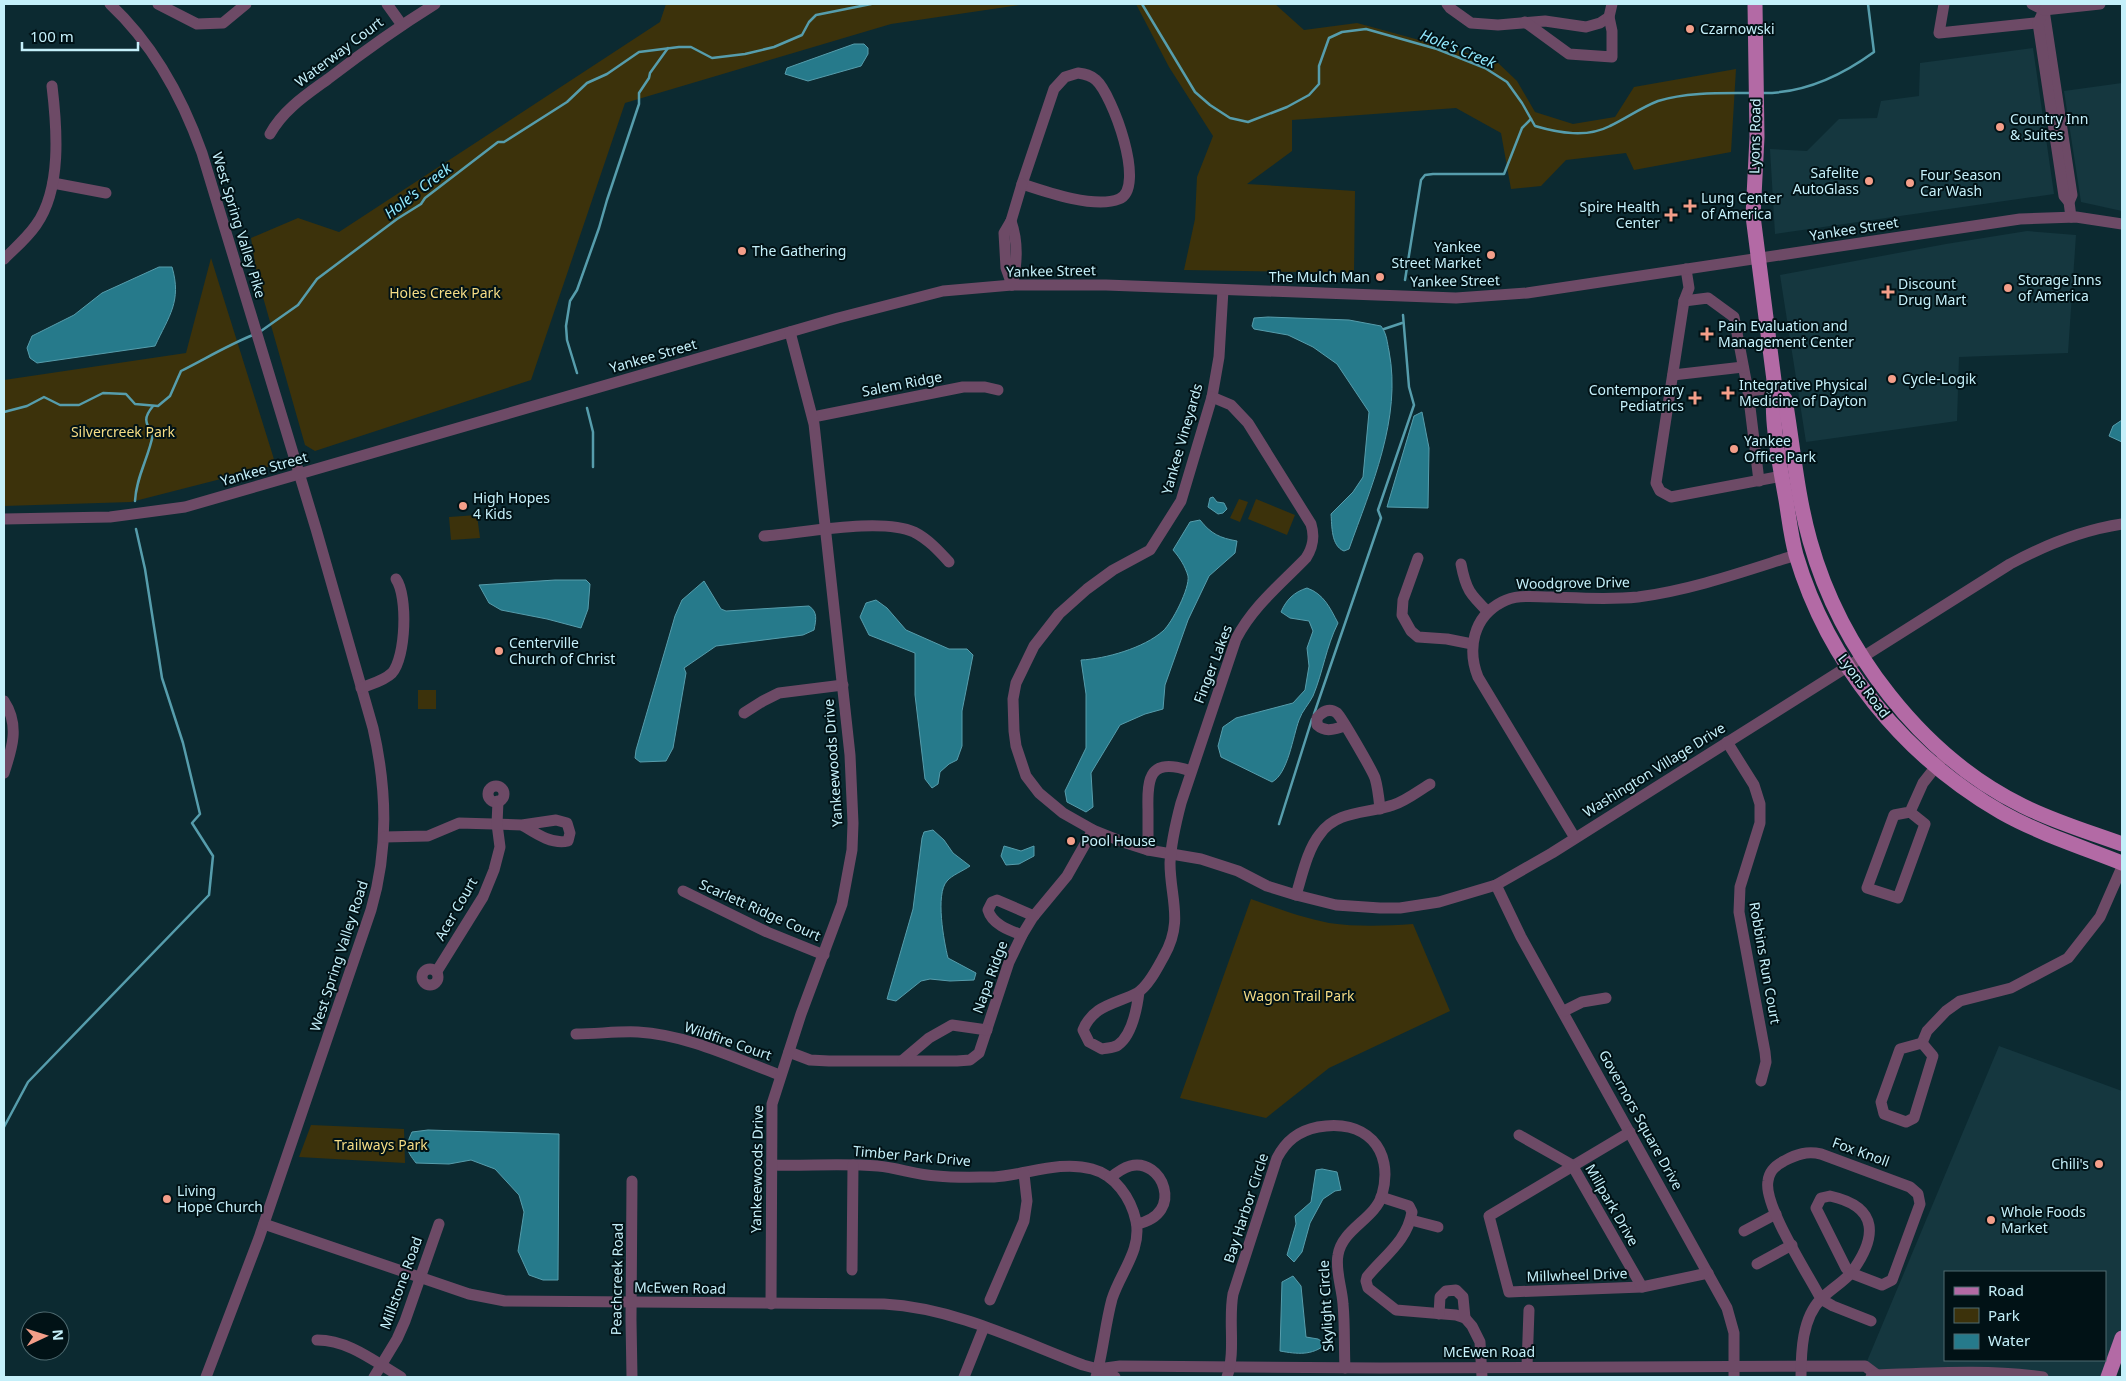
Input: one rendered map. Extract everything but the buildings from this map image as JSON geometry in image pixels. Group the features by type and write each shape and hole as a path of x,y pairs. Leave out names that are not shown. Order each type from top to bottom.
{"main road":[{"name":"Lyons Road","path":"1755,4 1757,137 1753,216 1775,388 1772,400 1782,476 1796,555 1827,631 1846,667 1871,700 1901,733 1936,766 2001,812 2032,827 2122,862"},
{"name":"Lyons Road","path":"1775,388 1785,399 1810,541 1842,625 1871,670 1911,720 1971,774 2022,806 2122,844"},
{"path":"2108,1377 2122,1338"}],"street":[{"name":"West Spring Valley Pike","path":"110,4 140,35 155,55 184,109 202,153 242,291 299,475"},
{"path":"158,4 197,24 223,23 246,4"},
{"path":"387,4 402,25"},
{"name":"Waterway Court","path":"270,134 276,123 289,109 402,25 435,4"},
{"path":"1447,4 1470,23 1498,24 1545,21 1586,27 1600,23 1609,16"},
{"path":"1525,22 1569,54 1612,57 1612,32 1609,16 1612,4"},
{"path":"1944,4 1939,33 2043,19 2100,4"},
{"path":"2032,4 2043,19 2055,111 2072,194 2069,202 2071,217"},
{"path":"1012,285 1016,267 1014,231 1011,221 1022,184 1054,89 1065,77 1072,74 1085,74 1094,78 1103,89 1123,133 1129,180 1126,193 1121,199 1113,201 1086,201 1022,184"},
{"path":"4,259 25,239 36,225 49,201 53,183 54,113 52,86"},
{"path":"53,183 106,193"},
{"name":"Yankee Street","path":"4,519 94,518 151,513 208,501 790,332 885,305 943,292 1012,285 1106,285 1411,298 1475,298 1527,293 2020,219 2071,217 2097,219 2122,224"},
{"path":"1686,269 1689,288 1684,301 1656,483 1660,491 1671,497 1782,476"},
{"name":"Yankee Vineyards","path":"1172,854 1148,850 1093,830 1063,812 1039,793 1026,776 1016,746 1013,699 1016,683 1034,646 1059,614 1087,588 1113,570 1150,550 1181,501 1211,401 1219,357 1223,290"},
{"path":"1684,301 1708,298 1734,317 1748,391 1759,481"},
{"name":"Yankeewoods Drive","path":"771,1304 772,1104 780,1075 842,904 852,850 853,796 843,685 813,417 790,332"},
{"path":"1673,376 1743,368"},
{"name":"Salem Ridge","path":"813,417 962,387 985,387 998,390"},
{"path":"1748,391 1775,388"},
{"name":"Finger Lakes","path":"1139,992 1164,955 1173,932 1175,902 1170,863 1178,813 1225,668 1242,626 1258,604 1306,558 1314,538 1311,524 1248,423 1235,409 1224,401 1211,401"},
{"name":"West Spring Valley Road","path":"206,1377 264,1224 368,919 381,872 384,802 378,750 299,475"},
{"name":"Washington Village Drive","path":"1172,854 1201,859 1238,871 1267,886 1296,895 1355,907 1400,908 1440,902 1496,885 1575,838 2029,554 2070,537 2122,524"},
{"path":"764,536 882,525 903,528 926,540 950,562"},
{"name":"Woodgrove Drive","path":"1575,838 1473,666 1472,644 1477,627 1488,612 1503,602 1517,597 1614,598 1656,594 1796,555"},
{"path":"1418,558 1403,600 1402,615 1411,631 1418,637 1447,639 1472,644"},
{"path":"1461,564 1464,581 1470,595 1488,612"},
{"path":"361,688 386,678 400,659 403,607 402,592 396,579"},
{"path":"744,713 763,700 779,694 843,685"},
{"path":"4,701 11,715 14,732 12,749 4,773"},
{"path":"1345,726 1374,777 1380,809"},
{"name":"Robbins Run Court","path":"1727,742 1754,785 1760,804 1759,831 1744,870 1738,905 1765,1052 1766,1062 1761,1081"},
{"path":"1910,812 1916,796 1936,766 1947,754"},
{"path":"1148,850 1147,786 1151,776 1166,767 1182,768 1191,771"},
{"path":"1296,895 1311,852 1318,836 1326,826 1336,819 1347,815 1396,805 1430,784"},
{"name":"Acer Court","path":"436,971 484,897 494,870 500,847 497,824 498,801"},
{"path":"1910,812 1925,824 1898,898 1867,888 1894,815 1910,812"},
{"path":"384,837 428,836 459,823 522,825"},
{"name":"Napa Ridge","path":"789,1052 810,1060 829,1061 970,1060 979,1053 1010,962 1022,935 1034,916 1067,876 1093,830"},
{"path":"1922,1043 1927,1031 1946,1010 1960,1001 2011,988 2068,958 2100,917 2122,867"},
{"name":"Governors Square Drive","path":"1496,885 1521,937 1564,1011 1727,1308 1732,1322 1734,1372"},
{"name":"Scarlett Ridge Court","path":"683,892 767,932 824,955"},
{"name":"Napa Ridge","path":"1022,935 998,924 990,916 988,910 992,902 997,900 1034,916"},
{"path":"1139,992 1137,1011 1130,1029 1118,1045 1102,1050 1089,1042 1083,1030 1088,1018 1120,999 1139,992"},
{"path":"1564,1011 1582,1002 1606,998"},
{"name":"Napa Ridge","path":"903,1060 929,1038 952,1025 987,1030"},
{"name":"Wildfire Court","path":"576,1034 637,1032 673,1037 698,1044 780,1075"},
{"path":"1922,1043 1933,1056 1914,1118 1906,1122 1884,1114 1881,1102 1900,1048 1922,1043"},
{"name":"Bay Harbor Circle","path":"1228,1372 1233,1294 1277,1158 1288,1141 1303,1131 1324,1126 1348,1126 1360,1130 1376,1143 1382,1157 1385,1177 1381,1197"},
{"name":"Millwheel Drive","path":"1630,1132 1489,1216 1509,1292 1642,1288 1708,1273"},
{"name":"Millpark Drive","path":"1519,1135 1572,1165 1642,1288"},
{"name":"Fox Knoll","path":"1821,1299 1768,1197 1767,1188 1770,1174 1777,1165 1802,1153 1821,1154 1914,1190 1920,1198 1920,1207 1892,1280 1882,1285 1852,1273"},
{"path":"852,1270 853,1165"},
{"name":"Timber Park Drive","path":"772,1166 853,1165 894,1168 938,1176 994,1177 1024,1174 1057,1167 1080,1166 1099,1171 1110,1178 1128,1200 1137,1224 1133,1252 1112,1301 1097,1373"},
{"path":"1110,1178 1131,1165 1142,1166 1157,1174 1164,1187 1164,1202 1158,1215 1148,1222 1137,1224"},
{"path":"990,1300 1024,1221 1027,1201 1024,1174"},
{"name":"Peachcreek Road","path":"632,1181 632,1377"},
{"path":"1801,1372 1806,1328 1815,1307 1821,1299 1852,1273 1864,1253 1869,1239 1870,1226 1863,1210 1848,1201 1830,1196 1821,1198 1817,1204 1817,1212 1846,1268 1852,1273"},
{"path":"1381,1197 1408,1206 1412,1212 1399,1244 1367,1277 1366,1284 1390,1307 1396,1310 1456,1315 1465,1318 1472,1326 1480,1342 1482,1372"},
{"name":"Skylight Circle","path":"1345,1368 1343,1306 1338,1255 1342,1243 1374,1211 1381,1197"},
{"path":"1744,1231 1776,1214"},
{"path":"1410,1220 1438,1227"},
{"name":"McEwen Road","path":"264,1224 419,1278 469,1294 505,1302 904,1305 943,1312 1083,1365 1097,1373 1115,1377"},
{"name":"Millstone Road","path":"374,1377 405,1321 439,1224"},
{"path":"1758,1264 1792,1245"},
{"path":"1439,1314 1440,1298 1446,1291 1456,1290 1463,1297 1465,1318"},
{"path":"1821,1299 1833,1306 1871,1321"},
{"path":"1527,1366 1529,1310"},
{"path":"964,1377 984,1326"},
{"path":"317,1340 331,1341 348,1346 401,1377"},
{"name":"McEwen Road","path":"1097,1373 1120,1366 1228,1372 1345,1368 1482,1372 1527,1366 1801,1372 1865,1366 1874,1376 2008,1373 2043,1377"}],"shaded area":[{"path":"2033,48 2054,194 1775,234 1770,149 1807,151 1839,119 1877,118 1881,101 1919,96 1920,63"},
{"path":"2122,83 2122,211 2081,202 2064,91"},
{"path":"2027,231 2076,235 2068,353 1959,357 1957,421 1806,442 1780,275"},
{"path":"1999,1046 2122,1091 2122,1338 2108,1377 1877,1375 1865,1366"}],"green space":[{"name":"Holes Creek Park","path":"666,4 1027,4 891,24 625,103 531,380 315,451 305,445 257,276 251,238 298,218 339,232 660,22"},
{"path":"1136,4 1275,4 1304,30 1357,23 1496,61 1517,81 1535,112 1573,124 1615,117 1634,87 1736,69 1731,152 1634,170 1626,153 1566,160 1541,186 1511,189 1501,133 1456,108 1292,120 1292,151 1247,184 1355,191 1354,273 1184,270 1195,219 1197,177 1213,136 1169,67"},
{"name":"Silvercreek Park","path":"211,258 273,456 272,466 131,502 4,506 4,380 186,353"},
{"path":"1239,499 1248,502 1240,522 1230,518"},
{"path":"1256,499 1295,515 1287,535 1248,519"},
{"path":"477,515 480,538 451,540 449,517"},
{"path":"418,690 436,690 436,709 418,709"},
{"name":"Wagon Trail Park","path":"1251,899 1299,916 1329,923 1371,926 1413,924 1450,1011 1329,1068 1266,1118 1180,1098"},
{"name":"Trailways Park","path":"311,1125 404,1129 405,1163 299,1157"}],"water":[{"path":"854,44 864,44 868,48 868,54 861,66 808,81 785,74 787,68"},
{"path":"159,267 172,267 176,289 169,317 155,346 37,363 30,358 27,348 32,336 74,315 102,293"},
{"path":"1254,318 1349,320 1381,326 1386,335 1392,376 1388,427 1375,477 1349,549 1344,551 1334,540 1331,514 1353,492 1363,477 1369,412 1337,364 1313,347 1288,335 1254,329 1252,326"},
{"path":"1422,412 1429,448 1428,508 1387,507 1414,416"},
{"path":"2122,420 2122,442 2109,436 2113,426"},
{"path":"1213,497 1217,502 1224,503 1227,509 1223,513 1218,514 1208,507 1210,498"},
{"path":"1200,520 1216,535 1237,541 1235,553 1209,576 1188,620 1165,685 1163,709 1145,714 1120,725 1091,773 1093,807 1086,812 1067,802 1065,791 1086,748 1086,694 1081,660 1124,652 1146,643 1167,627 1180,605 1188,581 1185,569 1173,550 1190,522"},
{"path":"586,580 590,584 588,609 581,628 501,610 489,603 479,585"},
{"path":"704,581 721,609 726,611 809,606 815,614 814,630 803,635 716,646 684,668 686,673 673,748 666,761 640,762 635,758 636,750 675,616 682,600"},
{"path":"1307,588 1322,598 1338,623 1330,641 1313,696 1299,720 1286,763 1278,778 1272,782 1221,757 1218,746 1223,727 1236,718 1293,703 1305,690 1309,666 1307,648 1313,631 1309,621 1290,618 1281,612 1291,597"},
{"path":"876,600 887,608 906,630 949,649 967,649 973,655 962,711 962,746 957,760 940,772 938,784 932,788 925,779 915,695 915,653 869,635 860,617 866,603"},
{"path":"933,830 944,840 953,853 970,866 947,881 943,887 941,907 944,941 948,958 976,973 974,980 950,981 930,979 921,981 896,1001 887,999 913,909 922,838 924,832"},
{"path":"1004,846 1021,851 1034,846 1034,856 1019,864 1006,865 1001,856"},
{"path":"428,1130 559,1134 558,1280 543,1280 529,1275 518,1251 524,1212 519,1195 495,1169 471,1160 449,1164 416,1163 410,1155 408,1148 410,1137 412,1132"},
{"path":"1322,1169 1337,1172 1341,1190 1335,1191 1323,1199 1310,1223 1302,1252 1294,1262 1287,1255 1296,1224 1295,1216 1311,1202 1316,1170"},
{"path":"1293,1276 1301,1286 1306,1337 1318,1339 1326,1344 1315,1351 1298,1353 1280,1351 1282,1282"}],"waterway":[{"name":"Hole's Creek","path":"261,331 298,305 317,279 397,219 421,204 425,198 498,142 504,142 567,102 587,83 607,74 639,52 691,47 712,58 745,54 774,47 802,35 809,22 816,15 871,4"},
{"name":"Hole's Creek","path":"1142,4 1195,92 1230,118 1248,122 1287,107 1309,95 1319,84 1319,66 1329,38 1342,32 1366,29 1437,49 1485,68 1507,82 1535,126 1554,131 1582,133 1601,130 1651,104 1669,98 1704,94 1750,93"},
{"name":"Hole's Creek","path":"1761,93 1777,93 1821,82 1848,69 1874,52 1868,4"},
{"path":"577,373 567,340 566,326 570,301 577,290 599,228 639,104 639,93 649,78 650,73 668,48"},
{"path":"1405,280 1421,180 1425,175 1433,174 1504,174 1522,128 1531,119"},
{"path":"1314,714 1381,518 1378,510 1414,405 1409,387 1403,315"},
{"path":"1384,329 1402,323"},
{"name":"Hole's Creek","path":"4,412 27,406 44,397 60,405 79,405 103,393 126,394 135,404 158,406 170,396 181,371 253,335"},
{"path":"135,501 138,484 153,434 146,420 153,406"},
{"path":"587,408 593,432 593,467"},
{"path":"4,1127 28,1082 209,895 213,856 192,823 200,814 183,743 162,678 145,569 136,529"},
{"path":"1279,824 1312,719"}],"place":[{"name":"Czarnowski","path":"1690,29"},
{"name":"Country Inn & Suites","path":"2000,127"},
{"name":"Safelite AutoGlass","path":"1869,181"},
{"name":"Four Season Car Wash","path":"1910,183"},
{"name":"Lung Center of America","path":"1690,206"},
{"name":"Spire Health Center","path":"1671,215"},
{"name":"The Gathering","path":"742,251"},
{"name":"Yankee Street Market","path":"1491,255"},
{"name":"The Mulch Man","path":"1380,277"},
{"name":"Storage Inns of America","path":"2008,288"},
{"name":"Discount Drug Mart","path":"1888,292"},
{"name":"Pain Evaluation and Management Center","path":"1707,334"},
{"name":"Cycle-Logik","path":"1892,379"},
{"name":"Integrative Physical Medicine of Dayton","path":"1728,393"},
{"name":"Contemporary Pediatrics","path":"1695,398"},
{"name":"Yankee Office Park","path":"1734,449"},
{"name":"High Hopes 4 Kids","path":"463,506"},
{"name":"Centerville Church of Christ","path":"499,651"},
{"name":"Pool House","path":"1071,841"},
{"name":"Chili's","path":"2099,1164"},
{"name":"Living Hope Church","path":"167,1199"},
{"name":"Whole Foods Market","path":"1991,1220"}]}
